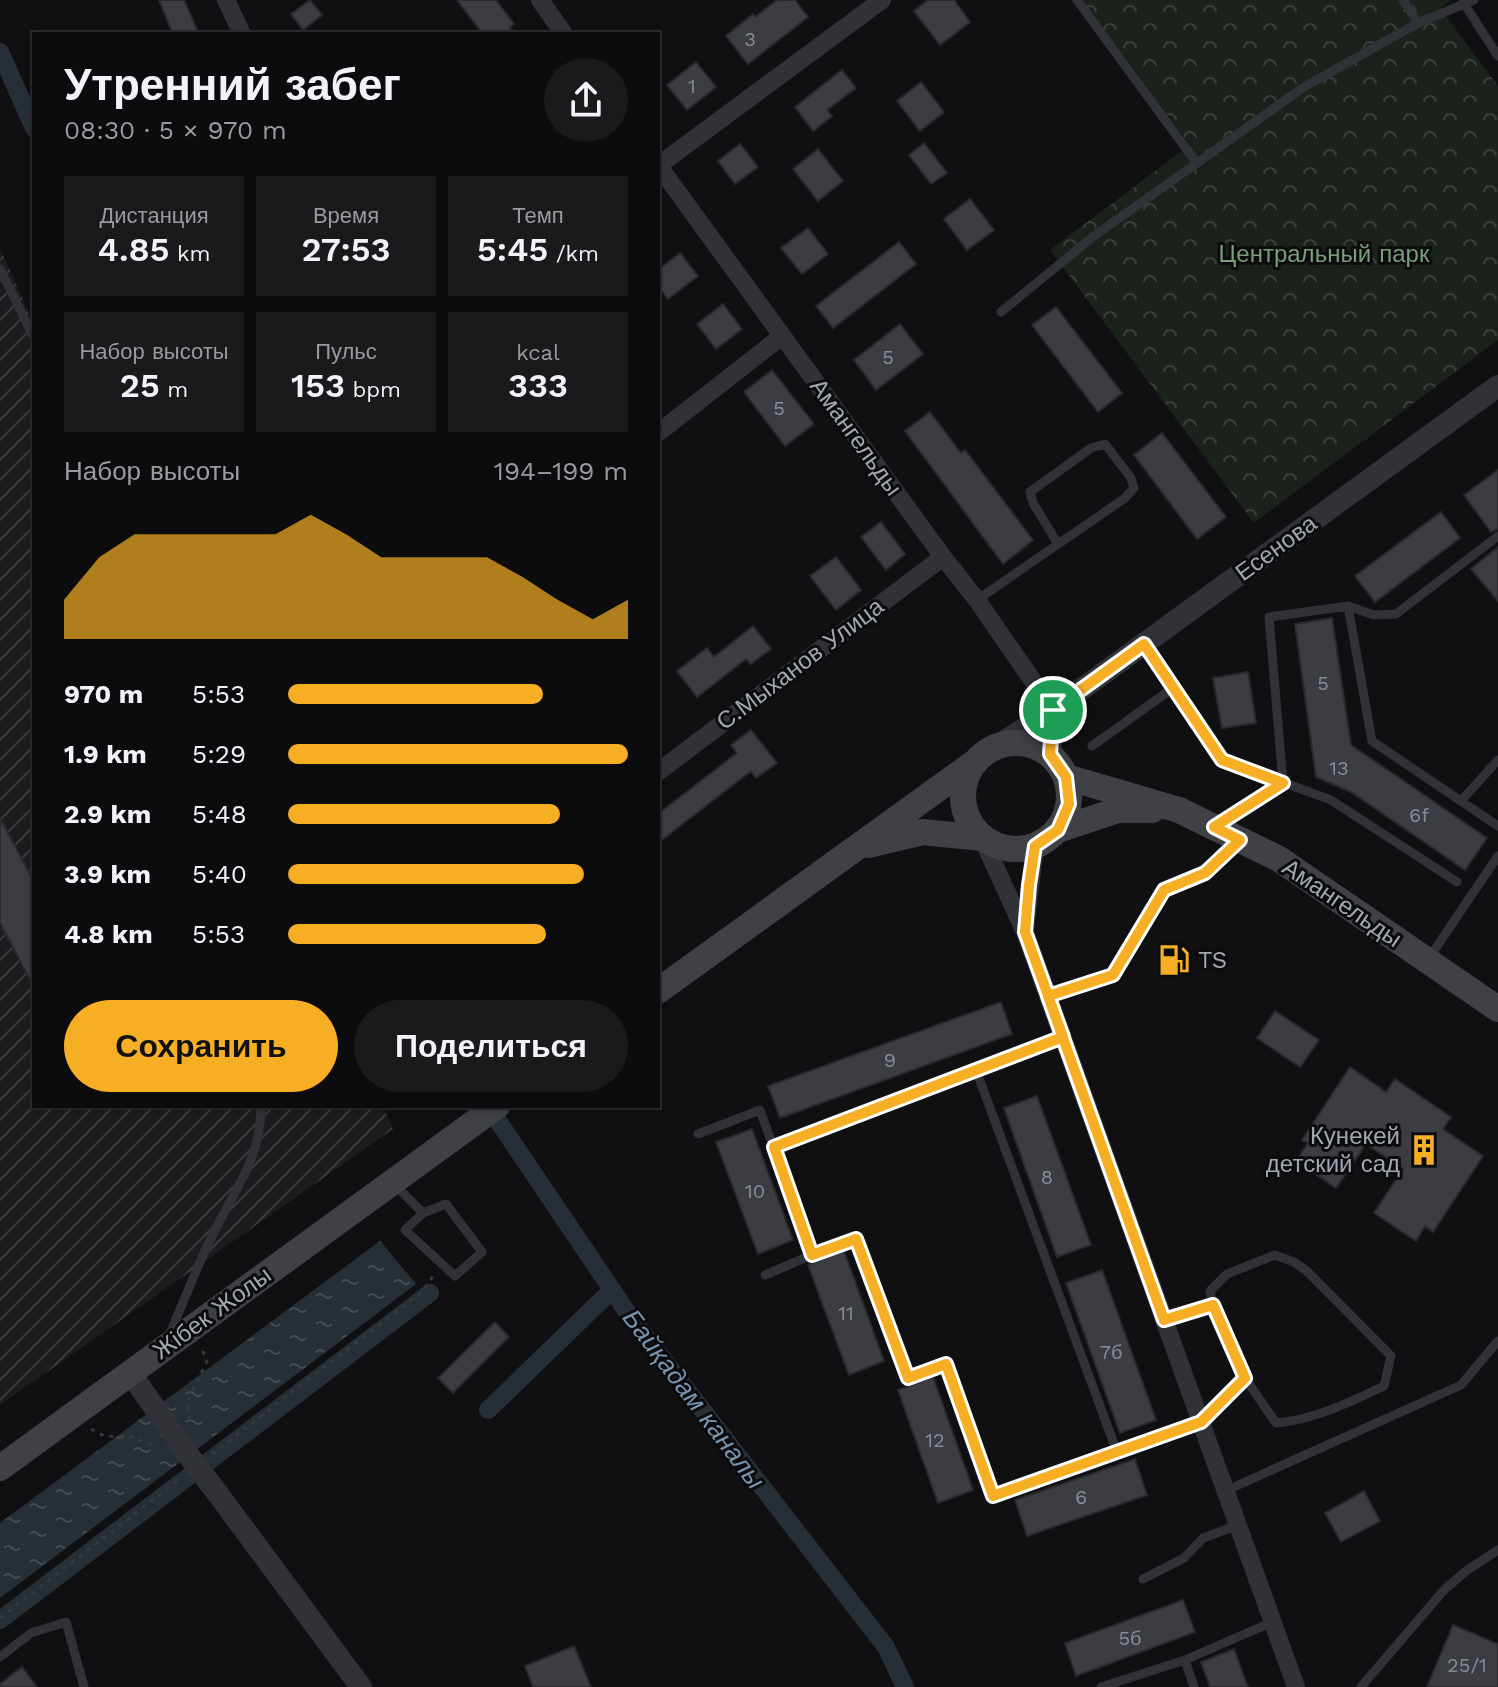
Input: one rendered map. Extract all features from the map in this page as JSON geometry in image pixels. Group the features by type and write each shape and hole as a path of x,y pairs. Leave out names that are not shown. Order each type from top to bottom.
{"main road":[{"path":"660,990 997,746 1025,743 1050,754 1066,777 1069,804 1058,830"},
{"path":"975,762 963,788 966,815 982,838"},
{"name":"Амангельды","path":"1066,777 1179,810 1279,859 1498,1009"},
{"path":"857,847 923,832 982,838 1008,849 1035,846 1058,830 1118,810 1179,810"},
{"name":"Жібек Жолы","path":"0,1468 494,1108"}],"street":[{"path":"226,0 241,32"},
{"path":"540,0 563,32"},
{"path":"660,164 882,0"},
{"name":"Амангельды","path":"660,168 977,600 1053,710"},
{"path":"660,431 782,336"},
{"name":"Есенова","path":"997,746 1053,710 1498,386"},
{"name":"С.Мыханов Улица","path":"660,770 943,557"},
{"path":"1050,754 1053,710"},
{"path":"982,838 1025,932 1296,1687"},
{"path":"1025,932 1035,846"},
{"path":"130,1373 361,1687"}],"lane":[{"path":"1077,0 1196,162"},
{"path":"1403,0 1418,23"},
{"path":"1001,312 1094,236 1304,87 1418,23 1466,1 1498,56"},
{"path":"0,269 32,334"},
{"path":"977,600 1125,498 1134,488 1131,478 1105,444 1091,448 1030,492 1033,503 1058,544"},
{"path":"1283,783 1269,617 1348,606 1374,615 1396,614 1498,536"},
{"path":"1348,606 1372,741 1498,826"},
{"path":"1144,644 1222,760 1331,800 1457,882"},
{"path":"1092,746 1173,688"},
{"path":"1461,801 1498,760"},
{"path":"1214,827 1283,783"},
{"path":"1048,996 1113,975 1164,890 1205,873 1240,840"},
{"path":"1427,961 1498,856"},
{"path":"774,1147 1063,1037"},
{"path":"976,1070 1117,1452"},
{"path":"164,1348 209,1241 249,1168 261,1123 261,1108"},
{"path":"698,1134 760,1110 812,1255"},
{"path":"391,1181 423,1213"},
{"path":"446,1204 482,1252 455,1276 405,1230 423,1213 446,1204"},
{"path":"765,1275 856,1239 908,1378 946,1364 993,1496 1201,1422 1245,1378"},
{"path":"1275,1255 1294,1262 1308,1272 1391,1356 1384,1386 1334,1409 1289,1422 1276,1423 1245,1378 1213,1305 1210,1291 1227,1274 1275,1255"},
{"path":"1164,1320 1213,1305"},
{"path":"1225,1491 1461,1385 1498,1341"},
{"path":"1143,1579 1184,1558 1203,1538 1238,1525"},
{"path":"1361,1687 1444,1590 1498,1550"},
{"path":"0,1657 31,1633 66,1622 84,1687"},
{"path":"1101,1687 1185,1660 1272,1622"},
{"path":"1185,1660 1194,1687"}],"path":[{"path":"0,1618 423,1291 441,1265"},
{"path":"193,1327 207,1361 189,1399 188,1419 193,1430"},
{"path":"70,1417 104,1436 132,1437 158,1448"}],"shaded area":[{"path":"0,248 32,320 32,1108 384,1108 393,1129 0,1405"}],"green space":[{"name":"Центральный парк","path":"1082,0 1450,0 1440,8 1498,86 1498,340 1254,523 1050,250 1190,145"}],"water":[{"path":"380,1241 416,1284 0,1598 0,1523"}],"building":[{"path":"159,0 184,0 198,32 172,32"},
{"path":"310,0 322,15 303,30 291,14"},
{"path":"457,0 496,0 514,24 510,27 514,32 481,32"},
{"path":"777,0 795,0 808,17 748,64 726,36 753,14 755,17"},
{"path":"928,0 954,0 970,22 940,45 914,11"},
{"path":"696,62 716,87 687,110 667,85"},
{"path":"842,70 856,88 827,110 832,116 813,131 795,107"},
{"path":"921,82 944,112 920,131 897,101"},
{"path":"924,143 947,173 931,184 909,155"},
{"path":"740,144 758,167 735,184 718,161"},
{"path":"818,149 843,181 818,201 793,169"},
{"path":"970,199 994,230 967,250 944,219"},
{"path":"808,228 828,254 802,274 781,248"},
{"path":"899,242 916,264 833,328 816,306"},
{"path":"680,253 698,276 668,299 660,289 660,268"},
{"path":"723,304 742,329 716,349 697,324"},
{"path":"1056,307 1122,393 1098,412 1032,325"},
{"path":"900,324 923,354 876,390 854,360"},
{"path":"772,370 814,424 785,446 744,392"},
{"path":"930,412 961,453 965,450 1033,540 1003,564 905,431"},
{"path":"1162,433 1226,517 1197,539 1134,455"},
{"path":"1498,470 1498,529 1491,532 1464,495"},
{"path":"1441,512 1460,538 1375,602 1355,576"},
{"path":"881,522 905,554 886,570 861,537"},
{"path":"1498,547 1498,601 1471,569"},
{"path":"836,557 861,590 836,610 810,576"},
{"path":"1332,618 1351,745 1487,838 1465,870 1351,792 1316,777 1295,624"},
{"path":"753,626 771,649 751,664 746,659 697,697 677,671 707,648 714,657"},
{"path":"1248,672 1256,723 1222,728 1213,678"},
{"path":"751,730 777,763 756,778 751,771 660,841 660,812 737,753 731,745"},
{"path":"0,818 32,878 32,983 0,923"},
{"path":"1001,1002 1012,1034 780,1118 768,1086"},
{"path":"1275,1011 1319,1040 1300,1067 1257,1038"},
{"name":"Кунекей детский сад","path":"1350,1067 1386,1092 1395,1079 1451,1117 1443,1129 1483,1156 1433,1232 1425,1226 1416,1241 1374,1213 1403,1169 1366,1144 1336,1188 1296,1161 1308,1143 1302,1140"},
{"path":"1037,1096 1091,1245 1057,1257 1004,1108"},
{"path":"752,1129 793,1240 758,1254 716,1142"},
{"path":"844,1251 884,1361 849,1375 808,1265"},
{"path":"1102,1270 1156,1420 1120,1433 1066,1283"},
{"path":"495,1322 509,1337 453,1393 438,1378"},
{"path":"933,1377 973,1490 938,1503 898,1390"},
{"path":"1135,1459 1147,1495 1027,1536 1015,1500"},
{"path":"1364,1491 1380,1521 1341,1542 1325,1513"},
{"path":"1183,1600 1195,1632 1076,1676 1065,1643"},
{"path":"1453,1625 1498,1644 1498,1687 1427,1687"},
{"path":"574,1646 591,1687 533,1687 525,1666"},
{"path":"1234,1649 1248,1687 1210,1687 1201,1662"},
{"path":"22,1667 37,1687 0,1687 0,1684"}],"waterway":[{"name":"Байқадам каналы","path":"0,52 32,124"},
{"name":"Байқадам каналы","path":"489,1108 629,1315 886,1647 905,1687"},
{"path":"488,1410 612,1290"},
{"path":"0,1620 430,1293"}],"place":[{"name":"TS","path":"1174,960"},
{"name":"Кунекей детский сад","path":"1424,1150"}],"route":[{"path":"1053,710 1050,754 1066,777 1069,804 1058,830 1035,846 1025,932 1063,1037 774,1147 812,1255 856,1239 908,1378 946,1364 993,1496 1201,1422 1245,1378 1213,1305 1164,1320 1048,996 1113,975 1164,890 1205,873 1240,840 1214,827 1283,783 1222,760 1144,644 1053,710"}]}
